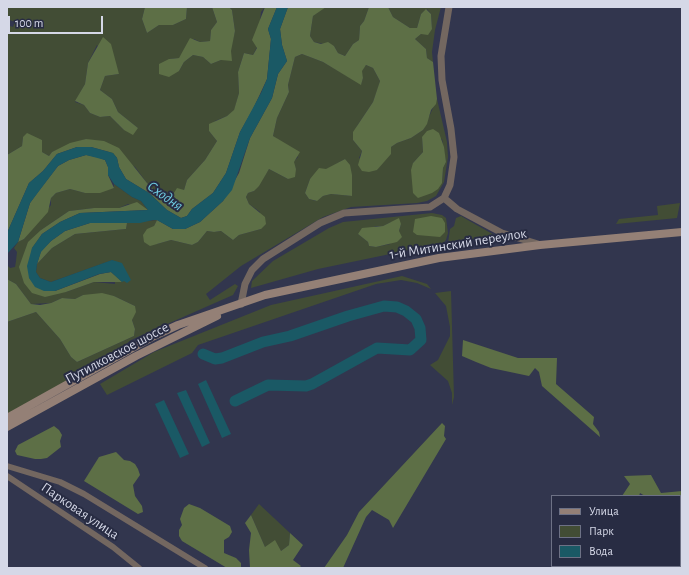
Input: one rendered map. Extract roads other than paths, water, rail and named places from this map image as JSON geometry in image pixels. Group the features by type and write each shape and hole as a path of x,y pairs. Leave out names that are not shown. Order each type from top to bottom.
{"main road":[{"name":"1-й Митинский переулок","path":"241,304 294,288 435,258 540,245 682,232"},
{"name":"Путилковское шоссе","path":"7,418 154,336 178,325 241,304"},
{"name":"Путилковское шоссе","path":"7,427 136,356 241,304"}],"street":[{"path":"241,304 245,284 252,270 263,259 320,223 344,213 430,207 444,198 450,184 454,157 452,129 442,80 441,56 449,7"},
{"path":"444,198 457,209 502,233 513,238 540,245"},
{"path":"7,466 60,482 84,494 205,568"},
{"name":"Парковая улица","path":"7,476 112,547 139,568"}],"water":[{"path":"277,7 288,7 280,29 282,45 287,61 278,74 272,98 250,138 232,190 223,201 200,222 185,229 173,229 157,220 153,220 140,223 90,223 65,231 51,241 41,252 36,272 40,278 51,282 112,260 122,263 131,280 127,283 124,281 122,282 111,272 99,274 55,291 44,291 35,287 29,278 27,266 32,248 42,234 60,222 80,213 148,210 141,201 132,197 114,184 108,175 108,167 105,160 86,155 69,160 58,166 30,203 18,242 7,254 7,233 29,183 43,171 57,154 77,147 91,147 113,153 117,158 119,167 126,179 149,193 167,210 181,218 187,216 192,209 213,193 226,173 240,132 267,79 271,39 268,29"},
{"path":"206,380 231,434 222,438 198,384"},
{"path":"186,390 210,443 202,447 177,393"},
{"path":"164,400 189,454 180,458 155,404"}],"waterway":[{"path":"203,354 215,359 222,358 263,342 290,336 348,316 384,306 397,307 406,311 416,319 420,328 421,340 410,350 377,348 312,384 306,386 268,385 235,401"}],"water label":[{"name":"Сходня","path":"165,196"}]}
